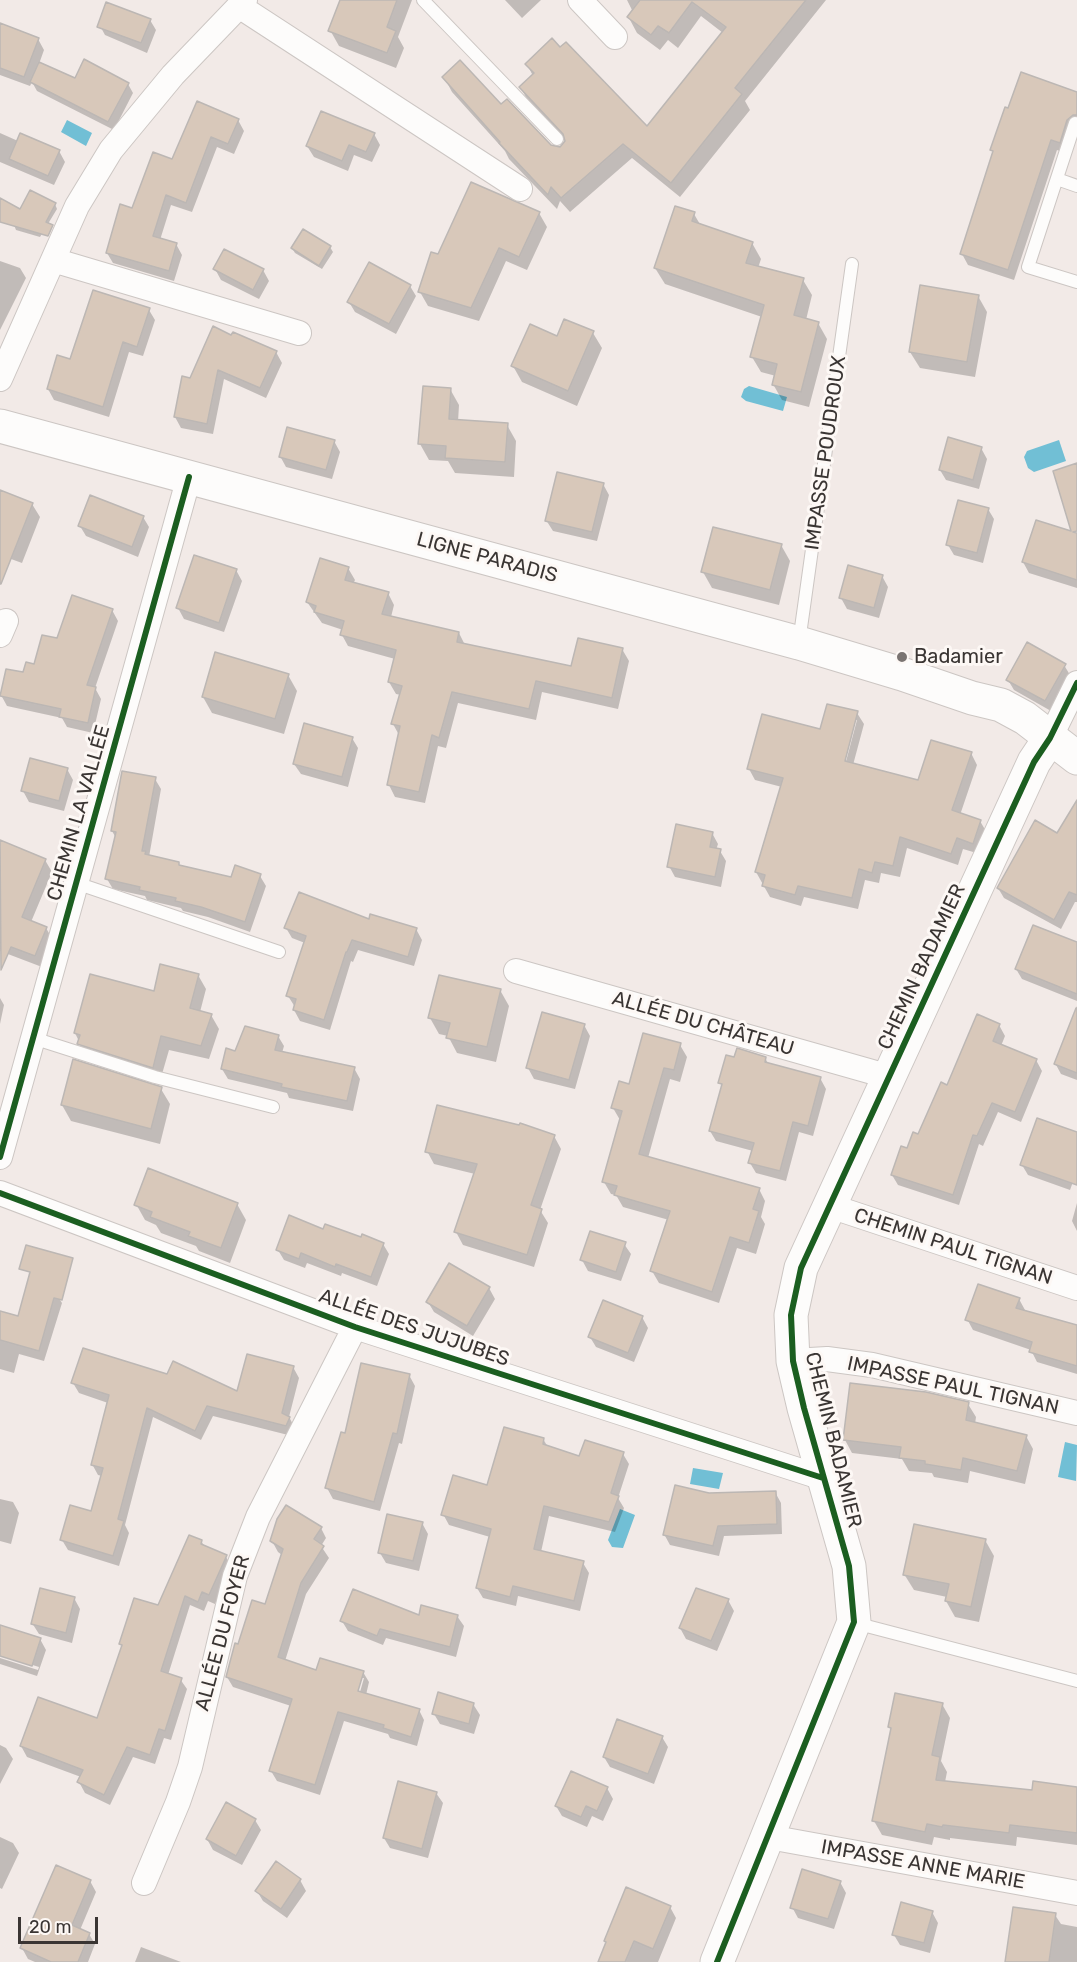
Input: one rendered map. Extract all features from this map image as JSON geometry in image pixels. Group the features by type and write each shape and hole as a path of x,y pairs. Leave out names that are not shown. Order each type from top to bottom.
{"street":[{"path":"580,0 615,37"},
{"path":"0,380 77,206 111,150 173,75 242,3 520,189"},
{"path":"53,260 299,333"},
{"name":"LIGNE PARADIS","path":"0,426 799,643 972,698 1001,705 1025,718 1044,746 1077,783"},
{"name":"CHEMIN LA VALLÉE","path":"0,1157 189,477"},
{"path":"1044,746 1077,683"},
{"name":"LIGNE PARADIS","path":"1044,746 1077,758"},
{"name":"CHEMIN BADAMIER","path":"723,1961 854,1622 849,1566 804,1408 794,1361 791,1315 801,1268 1044,746"},
{"name":"ALLÉE DU CHÂTEAU","path":"516,971 890,1077"},
{"name":"ALLÉE DES JUJUBES","path":"0,1192 355,1327 823,1478"},
{"name":"CHEMIN PAUL TIGNAN","path":"830,1206 1077,1288"},
{"name":"ALLÉE DU FOYER","path":"144,1883 190,1767 235,1576 246,1546 258,1517 355,1327"},
{"name":"IMPASSE PAUL TIGNAN","path":"794,1361 827,1359 872,1365 1077,1413"},
{"name":"IMPASSE ANNE MARIE","path":"769,1837 1077,1893"}],"lane":[{"path":"423,0 557,139"},
{"path":"1075,123 1028,267 1077,282"},
{"path":"1057,179 1077,186"},
{"name":"IMPASSE POUDROUX","path":"799,643 852,264"},
{"path":"76,883 279,952"},
{"path":"33,1038 156,1077 273,1107"},
{"path":"854,1622 1077,1681"}],"water":[{"path":"67,120 92,133 86,146 61,132"},
{"path":"749,386 787,397 783,411 746,401 741,397 744,389"},
{"path":"1059,440 1066,461 1034,472 1028,468 1024,457 1027,451"},
{"path":"1065,1442 1077,1445 1076,1481 1058,1477"},
{"path":"693,1468 723,1473 719,1489 690,1484"},
{"path":"620,1509 635,1515 623,1548 612,1547 608,1540"}],"building":[{"path":"340,0 397,0 387,27 396,31 387,53 328,31"},
{"path":"640,0 806,0 735,88 742,94 671,183 623,144 561,198 551,187 548,195 442,77 460,60 501,104 507,99 551,145 560,147 565,141 563,134 519,87 534,73 525,64 552,38 560,47 566,42 647,126 726,27 692,2 669,33 658,26 651,35 627,17"},
{"path":"106,2 151,19 141,43 97,27"},
{"path":"0,23 39,38 24,77 0,68"},
{"path":"84,59 129,83 108,122 30,82 39,62 75,78"},
{"path":"1021,72 1077,92 1077,115 1067,120 1060,143 1051,140 1008,270 960,254 993,151 990,150 1005,107 1008,108"},
{"path":"197,101 239,119 228,144 211,137 186,203 166,195 153,236 177,243 169,271 106,253 120,204 132,208 153,152 172,159"},
{"path":"321,111 375,133 366,152 349,145 342,161 306,146"},
{"path":"20,133 60,150 48,176 9,159"},
{"path":"471,182 540,212 519,257 499,248 471,308 418,292 431,252 438,254"},
{"path":"30,190 56,203 46,222 53,225 48,236 0,222 0,198 20,209"},
{"path":"675,206 695,212 692,221 753,242 746,263 804,278 794,315 819,322 801,392 772,385 777,364 750,357 764,305 654,268"},
{"path":"303,229 331,246 319,266 291,248"},
{"path":"224,249 264,269 253,290 213,269"},
{"path":"369,262 411,285 389,324 347,302"},
{"path":"920,285 979,295 967,362 909,352"},
{"path":"93,290 150,308 137,347 123,342 103,407 47,389 57,355 70,359"},
{"path":"564,319 594,331 568,391 511,366 530,324 557,336"},
{"path":"213,326 231,335 233,332 277,351 260,388 218,370 207,424 174,417 182,376 190,378"},
{"path":"423,386 451,388 449,419 508,423 505,462 445,458 446,446 418,444"},
{"path":"287,427 335,440 326,470 279,457"},
{"path":"948,437 982,447 973,480 939,470"},
{"path":"1077,463 1077,531 1073,532 1077,533 1077,580 1022,562 1036,520 1071,531 1053,471"},
{"path":"557,472 604,483 592,532 545,521"},
{"path":"0,490 33,503 1,584 0,584"},
{"path":"90,495 144,516 132,547 78,526"},
{"path":"958,500 989,508 977,553 946,545"},
{"path":"713,527 782,544 770,590 701,572"},
{"path":"194,555 237,569 219,623 176,608"},
{"path":"320,558 349,567 345,580 389,592 382,614 459,632 457,642 571,666 578,638 623,648 612,698 536,681 529,709 452,692 439,738 432,735 419,792 387,785 400,726 391,724 402,686 388,682 396,650 340,635 344,621 314,612 316,606 306,602"},
{"path":"848,565 883,575 874,608 839,598"},
{"path":"72,595 113,609 87,685 96,687 88,723 59,717 61,709 0,696 6,669 23,672 26,662 34,664 42,635 57,638"},
{"path":"1027,642 1066,664 1045,701 1006,680"},
{"path":"215,652 289,674 275,719 202,697"},
{"path":"827,704 858,711 845,761 918,780 931,740 972,752 952,810 981,820 973,844 957,838 951,854 900,837 893,866 875,862 872,873 859,869 852,898 798,886 795,895 762,886 765,875 755,872 783,778 747,769 762,714 820,729"},
{"path":"304,723 353,737 342,777 293,764"},
{"path":"30,758 68,768 59,801 21,791"},
{"path":"122,771 156,777 142,851 146,851 145,854 179,862 179,865 231,877 235,865 261,874 245,922 175,901 176,898 139,890 140,887 105,879 116,832 111,831"},
{"path":"1077,800 1077,895 1069,892 1054,920 997,888 1035,820 1057,833"},
{"path":"676,824 713,832 710,847 721,849 715,877 667,867"},
{"path":"0,840 46,859 22,917 47,927 35,956 11,947 1,970"},
{"path":"299,892 369,919 370,914 417,928 408,957 352,940 324,1020 293,1010 296,999 286,996 306,936 284,928"},
{"path":"1033,925 1077,942 1077,994 1015,969"},
{"path":"160,964 199,974 190,1008 212,1014 201,1046 161,1036 153,1068 77,1044 80,1035 74,1033 90,974 154,991"},
{"path":"439,975 501,989 487,1047 446,1038 450,1023 428,1018"},
{"path":"1077,1008 1077,1073 1054,1064"},
{"path":"542,1012 585,1024 569,1080 526,1068"},
{"path":"977,1014 1000,1024 993,1041 1037,1059 1015,1112 992,1103 977,1136 973,1135 953,1195 891,1175 901,1146 907,1148 913,1132 918,1134 941,1082 947,1085"},
{"path":"245,1026 279,1035 275,1050 355,1067 347,1101 281,1087 282,1084 221,1069 226,1048 235,1051"},
{"path":"643,1033 681,1043 674,1070 664,1068 639,1154 760,1188 753,1209 759,1211 749,1243 730,1237 712,1292 650,1271 670,1211 614,1195 617,1186 602,1182 622,1111 611,1108 619,1081 629,1084"},
{"path":"737,1048 766,1057 765,1062 821,1077 808,1126 793,1122 780,1171 748,1163 754,1143 709,1131 722,1084 718,1083 726,1055 734,1057"},
{"path":"73,1059 162,1087 151,1129 61,1105"},
{"path":"437,1105 519,1125 520,1123 555,1135 531,1205 542,1209 527,1255 454,1232 477,1164 425,1152"},
{"path":"1037,1118 1077,1132 1077,1185 1020,1165"},
{"path":"148,1168 238,1203 221,1248 188,1236 190,1232 150,1217 152,1212 134,1205"},
{"path":"289,1215 323,1229 325,1224 361,1237 362,1234 384,1243 371,1277 336,1264 335,1267 301,1253 299,1259 276,1250"},
{"path":"590,1231 626,1242 616,1272 580,1260"},
{"path":"26,1245 73,1258 62,1300 54,1298 39,1351 0,1340 0,1311 18,1316 30,1272 19,1269"},
{"path":"449,1263 490,1287 467,1326 426,1302"},
{"path":"978,1284 1020,1298 1016,1308 1077,1325 1077,1366 1029,1352 1032,1342 965,1320"},
{"path":"603,1300 643,1316 628,1353 588,1337"},
{"path":"83,1348 167,1374 173,1361 237,1391 247,1354 294,1366 282,1413 290,1417 286,1426 207,1406 195,1431 147,1408 118,1519 124,1521 113,1556 60,1540 70,1505 91,1511 103,1468 91,1465 109,1395 71,1383"},
{"path":"361,1363 410,1374 397,1434 393,1433 374,1502 325,1488 341,1432 345,1433"},
{"path":"850,1383 926,1392 969,1402 966,1420 1027,1435 1017,1471 963,1458 961,1470 925,1464 925,1461 899,1458 901,1447 843,1440"},
{"path":"504,1427 544,1438 543,1444 579,1456 585,1440 624,1452 611,1493 619,1496 609,1522 544,1506 534,1549 584,1561 574,1601 513,1586 510,1597 476,1588 491,1529 441,1515 453,1475 487,1485"},
{"path":"675,1485 709,1493 776,1491 777,1524 718,1526 713,1546 663,1535"},
{"path":"286,1505 322,1527 314,1539 324,1546 301,1583 278,1657 316,1670 320,1658 364,1671 358,1691 420,1709 411,1737 383,1728 384,1725 338,1712 315,1785 269,1771 292,1699 226,1677 235,1643 238,1644 252,1600 265,1604 283,1549 270,1541 277,1519"},
{"path":"387,1514 423,1522 413,1561 378,1553"},
{"path":"914,1524 986,1539 971,1607 945,1601 949,1584 903,1575"},
{"path":"189,1535 202,1540 201,1544 227,1555 209,1595 202,1592 198,1602 185,1596 161,1671 182,1678 165,1731 159,1729 150,1755 127,1747 104,1795 77,1782 83,1770 20,1746 38,1697 97,1718 122,1645 119,1644 134,1598 158,1605"},
{"path":"40,1588 75,1597 66,1633 31,1624"},
{"path":"696,1588 729,1599 711,1641 679,1628"},
{"path":"353,1589 419,1615 421,1605 458,1615 450,1647 380,1629 377,1636 340,1621"},
{"path":"0,1625 41,1638 32,1666 0,1656"},
{"path":"438,1692 474,1703 469,1724 432,1714"},
{"path":"895,1693 943,1703 932,1755 940,1757 936,1780 1032,1790 1033,1781 1077,1787 1077,1833 1010,1825 1009,1833 927,1824 925,1832 872,1821 891,1728 888,1727"},
{"path":"617,1719 663,1736 648,1774 603,1757"},
{"path":"571,1771 608,1787 597,1811 586,1806 581,1817 555,1806"},
{"path":"398,1781 437,1792 422,1849 383,1838"},
{"path":"226,1802 256,1819 236,1856 206,1839"},
{"path":"276,1861 301,1879 281,1909 255,1891"},
{"path":"56,1865 91,1880 72,1925 90,1933 78,1962 51,1962 20,1948"},
{"path":"802,1869 841,1881 828,1919 790,1908"},
{"path":"626,1887 671,1906 653,1949 634,1941 625,1962 598,1962 606,1942 604,1941"},
{"path":"901,1902 933,1911 924,1943 892,1935"},
{"path":"1013,1907 1056,1913 1049,1962 1005,1962"}],"cycle path":[{"path":"0,1157 189,477"},
{"path":"717,1962 854,1622 849,1566 793,1361 791,1315 801,1268 1034,762 1050,738 1077,683"},
{"path":"0,1193 355,1327 823,1478"}],"place":[{"name":"Badamier","path":"902,657"}]}
